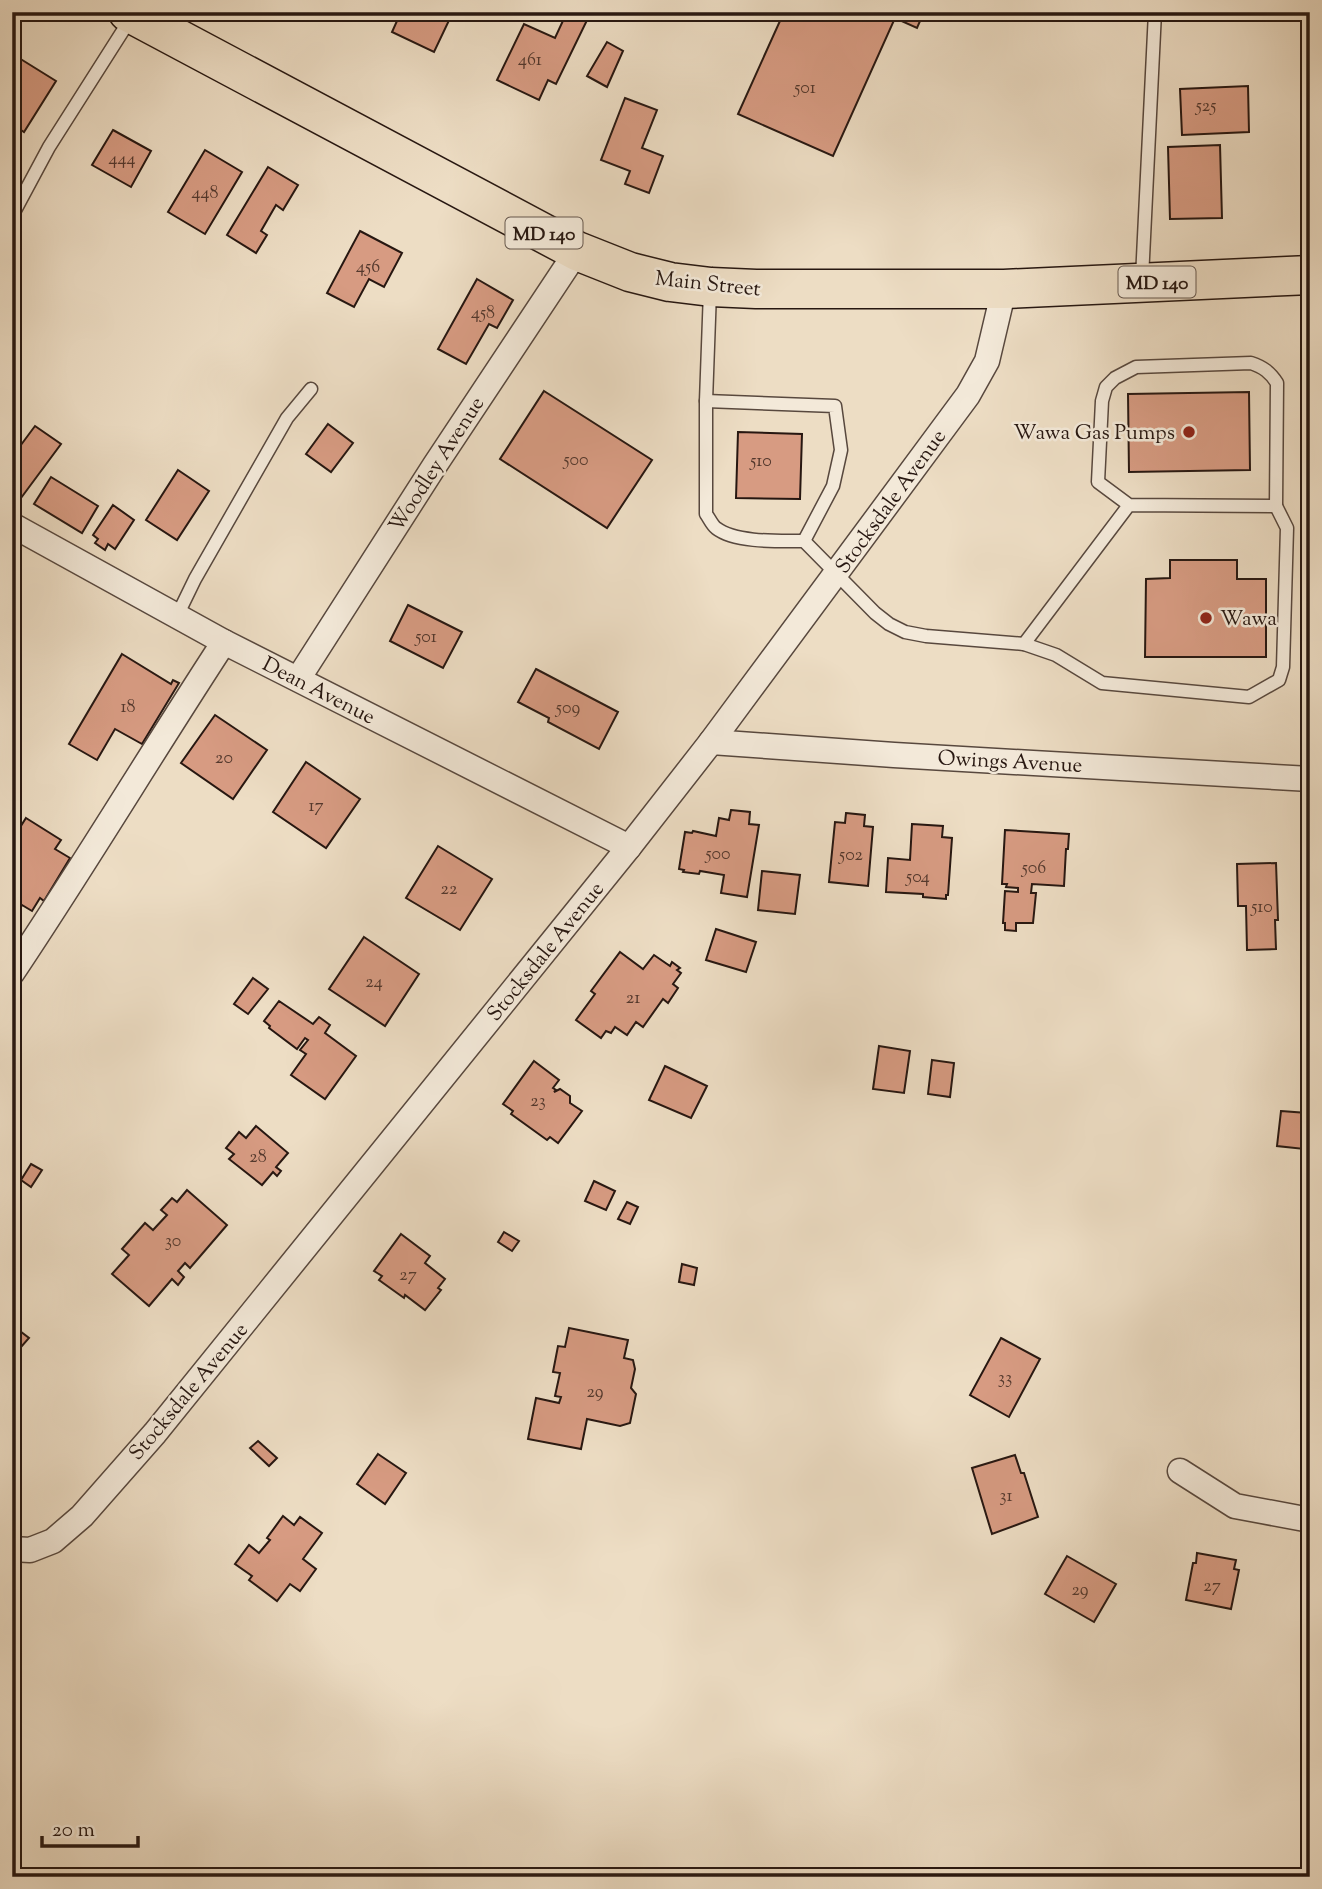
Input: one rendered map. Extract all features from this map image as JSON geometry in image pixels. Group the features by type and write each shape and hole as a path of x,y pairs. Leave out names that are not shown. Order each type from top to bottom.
{"main road":[{"name":"Main Street","path":"131,14 577,251 630,272 670,282 756,289 1004,289 1310,275"}],"street":[{"name":"Woodley Avenue","path":"298,679 577,251"},
{"name":"Stocksdale Avenue","path":"12,1549 30,1550 53,1541 82,1516 137,1454 629,847 711,742 968,395 987,361 1004,289"},
{"name":"Dean Avenue","path":"12,525 224,642 629,847"},
{"path":"12,973 59,904 162,736 224,642"},
{"name":"Owings Avenue","path":"711,742 1310,779"},
{"path":"1180,1471 1235,1506 1310,1520"}],"lane":[{"path":"1142,282 1156,12"},
{"path":"12,216 49,147 131,14"},
{"path":"710,287 706,514 716,528 737,537 768,541 804,541 875,613 905,632 1024,643 1056,655 1102,683 1249,697 1279,680 1283,667 1287,528 1276,506 1276,383 1271,374 1251,363 1136,367 1106,387 1102,401 1098,482 1129,505 1276,506"},
{"path":"177,616 195,579 287,418 312,389"},
{"path":"706,401 835,406 841,450 833,486 804,541"},
{"path":"1024,643 1129,505"}],"building":[{"path":"401,12 453,12 434,52 392,32"},
{"path":"567,12 591,12 556,84 548,80 539,100 497,80 524,24 555,38"},
{"path":"784,12 924,12 917,28 895,18 833,156 738,114"},
{"path":"607,42 623,51 607,87 587,76"},
{"path":"19,58 56,81 24,132 12,124 12,68"},
{"path":"1248,86 1249,132 1182,135 1180,89"},
{"path":"625,98 657,110 642,148 663,156 649,193 625,184 630,171 601,160"},
{"path":"113,130 151,151 131,187 92,165"},
{"path":"1220,145 1222,218 1170,219 1168,147"},
{"path":"205,150 242,172 205,234 168,212"},
{"path":"268,167 298,185 283,210 276,205 261,231 267,235 256,253 227,235"},
{"path":"360,231 402,253 384,287 369,279 354,307 327,293"},
{"path":"477,279 513,300 497,328 489,324 466,364 438,349"},
{"path":"544,391 652,460 607,528 500,459"},
{"name":"Wawa Gas Pumps","path":"1249,392 1250,470 1129,472 1128,394"},
{"path":"328,424 353,443 331,472 306,454"},
{"path":"35,426 61,444 21,498 12,492 12,457"},
{"path":"738,432 802,434 800,499 736,498"},
{"path":"178,470 209,491 177,540 146,520"},
{"path":"51,477 98,506 82,533 34,504"},
{"path":"113,505 134,520 115,549 108,544 105,550 95,543 98,539 93,535"},
{"name":"Wawa","path":"1170,560 1237,560 1237,579 1266,579 1266,657 1145,657 1146,579 1170,578"},
{"path":"408,605 462,632 443,668 390,641"},
{"path":"122,654 171,684 173,680 179,683 142,744 115,729 97,760 69,744"},
{"path":"536,669 618,712 599,749 548,722 549,718 518,702"},
{"path":"215,715 267,750 233,799 181,763"},
{"path":"306,762 360,799 326,848 273,812"},
{"path":"731,810 750,812 749,824 759,825 747,897 721,893 724,875 700,871 699,874 683,872 684,870 679,869 685,832 716,836 719,818 729,820"},
{"path":"846,813 865,815 864,826 873,827 868,886 829,882 835,822 845,823"},
{"path":"26,818 61,840 55,849 70,858 44,901 40,898 32,911 22,905 18,911 12,907 12,894 18,885 12,882 12,863 19,852 12,848 12,840"},
{"path":"912,824 943,826 942,837 952,838 946,899 923,897 923,894 886,892 888,858 910,860"},
{"path":"1005,830 1069,834 1064,886 1032,884 1031,893 1036,893 1033,923 1016,923 1016,931 1005,930 1003,923 1005,891 1018,892 1018,888 1002,884"},
{"path":"438,846 492,879 460,930 406,898"},
{"path":"1276,863 1276,949 1247,950 1246,906 1238,906 1237,864"},
{"path":"762,871 800,875 795,914 758,910"},
{"path":"716,929 756,942 746,972 706,960"},
{"path":"364,937 419,974 385,1026 329,989"},
{"path":"620,952 643,969 654,955 670,966 672,962 680,968 677,970 681,973 673,984 678,988 668,1003 663,999 643,1027 636,1022 627,1035 615,1027 611,1033 606,1031 601,1038 576,1020 595,994 591,991"},
{"path":"253,978 268,989 248,1014 234,1004"},
{"path":"279,1001 313,1024 319,1017 330,1025 325,1033 356,1056 325,1099 291,1075 306,1054 300,1050 308,1040 305,1038 297,1049 269,1028 264,1021"},
{"path":"879,1046 910,1051 904,1093 873,1089"},
{"path":"932,1060 954,1063 950,1097 928,1094"},
{"path":"534,1061 559,1080 553,1088 556,1090 554,1092 560,1089 570,1096 570,1103 582,1111 558,1143 550,1137 547,1140 511,1114 513,1111 503,1104"},
{"path":"665,1066 707,1086 691,1118 649,1100"},
{"path":"1281,1111 1307,1113 1304,1149 1277,1146"},
{"path":"256,1126 288,1153 276,1167 281,1171 277,1176 273,1172 262,1185 229,1159 234,1154 226,1148 239,1132 246,1138"},
{"path":"31,1164 42,1170 31,1187 21,1180"},
{"path":"594,1181 615,1191 606,1210 585,1201"},
{"path":"187,1190 227,1225 190,1268 185,1263 178,1271 184,1277 178,1285 172,1279 149,1306 112,1274 129,1255 122,1249 145,1223 153,1230 167,1215 161,1210 172,1198 177,1202"},
{"path":"627,1202 638,1207 630,1224 618,1219"},
{"path":"504,1232 519,1241 512,1251 498,1242"},
{"path":"401,1234 430,1256 425,1263 445,1279 438,1288 441,1290 425,1310 379,1280 382,1276 374,1271"},
{"path":"682,1264 697,1268 694,1285 679,1282"},
{"path":"12,1325 29,1338 14,1355 12,1354"},
{"path":"569,1328 628,1340 624,1358 633,1360 635,1369 631,1388 636,1394 630,1423 620,1426 587,1419 581,1449 528,1439 536,1398 559,1403 561,1397 555,1396 560,1373 553,1372 558,1346 565,1347"},
{"path":"1001,1338 1040,1359 1009,1417 970,1395"},
{"path":"258,1441 277,1458 269,1466 250,1448"},
{"path":"378,1454 406,1473 385,1504 357,1484"},
{"path":"1015,1455 1021,1473 1024,1473 1038,1517 992,1534 972,1468"},
{"path":"283,1516 294,1525 300,1517 322,1533 303,1559 316,1569 300,1591 290,1584 277,1601 249,1580 252,1576 235,1564 249,1545 259,1553 270,1540 267,1538"},
{"path":"1197,1553 1236,1560 1234,1569 1239,1570 1231,1609 1186,1600"},
{"path":"1067,1556 1116,1584 1094,1622 1045,1594"}],"place":[{"name":"Wawa Gas Pumps","path":"1189,432"},
{"name":"Wawa","path":"1206,618"}]}
